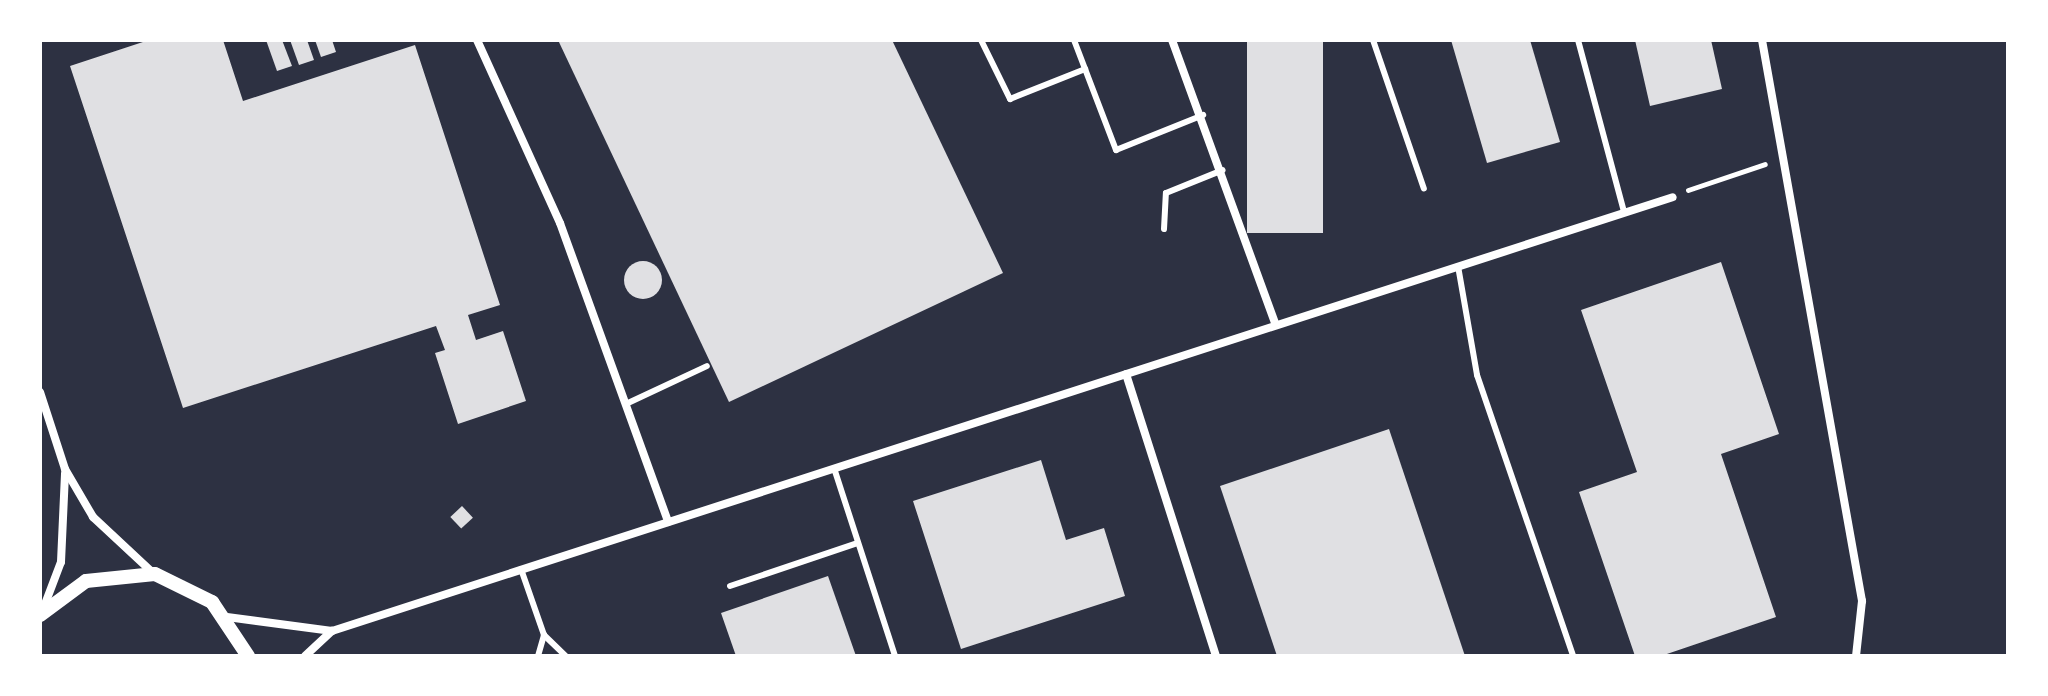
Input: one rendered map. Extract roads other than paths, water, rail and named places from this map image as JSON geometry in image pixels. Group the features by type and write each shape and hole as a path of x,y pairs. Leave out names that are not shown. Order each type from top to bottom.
{"street":[{"path":"477,40 560,223 628,403 668,522"},
{"path":"1172,40 1203,115 1276,325"},
{"path":"1762,40 1862,601 1856,656"},
{"path":"305,656 332,631 1673,197"},
{"path":"1126,374 1216,656"},
{"path":"40,392 65,469 105,533 155,574 195,590 227,617 248,656"},
{"path":"41,614 61,562 65,469"},
{"path":"41,614 86,581 155,574"},
{"path":"227,617 332,631"}],"lane":[{"path":"981,40 1010,99 1085,69"},
{"path":"1074,40 1116,150 1203,115"},
{"path":"1373,40 1424,189"},
{"path":"1578,40 1624,212"},
{"path":"1164,229 1166,193 1223,170"},
{"path":"1458,266 1477,375 1573,656"},
{"path":"628,403 707,366"},
{"path":"834,468 895,656"},
{"path":"730,586 858,543"},
{"path":"521,569 544,635 566,656"},
{"path":"538,656 544,635"}]}
